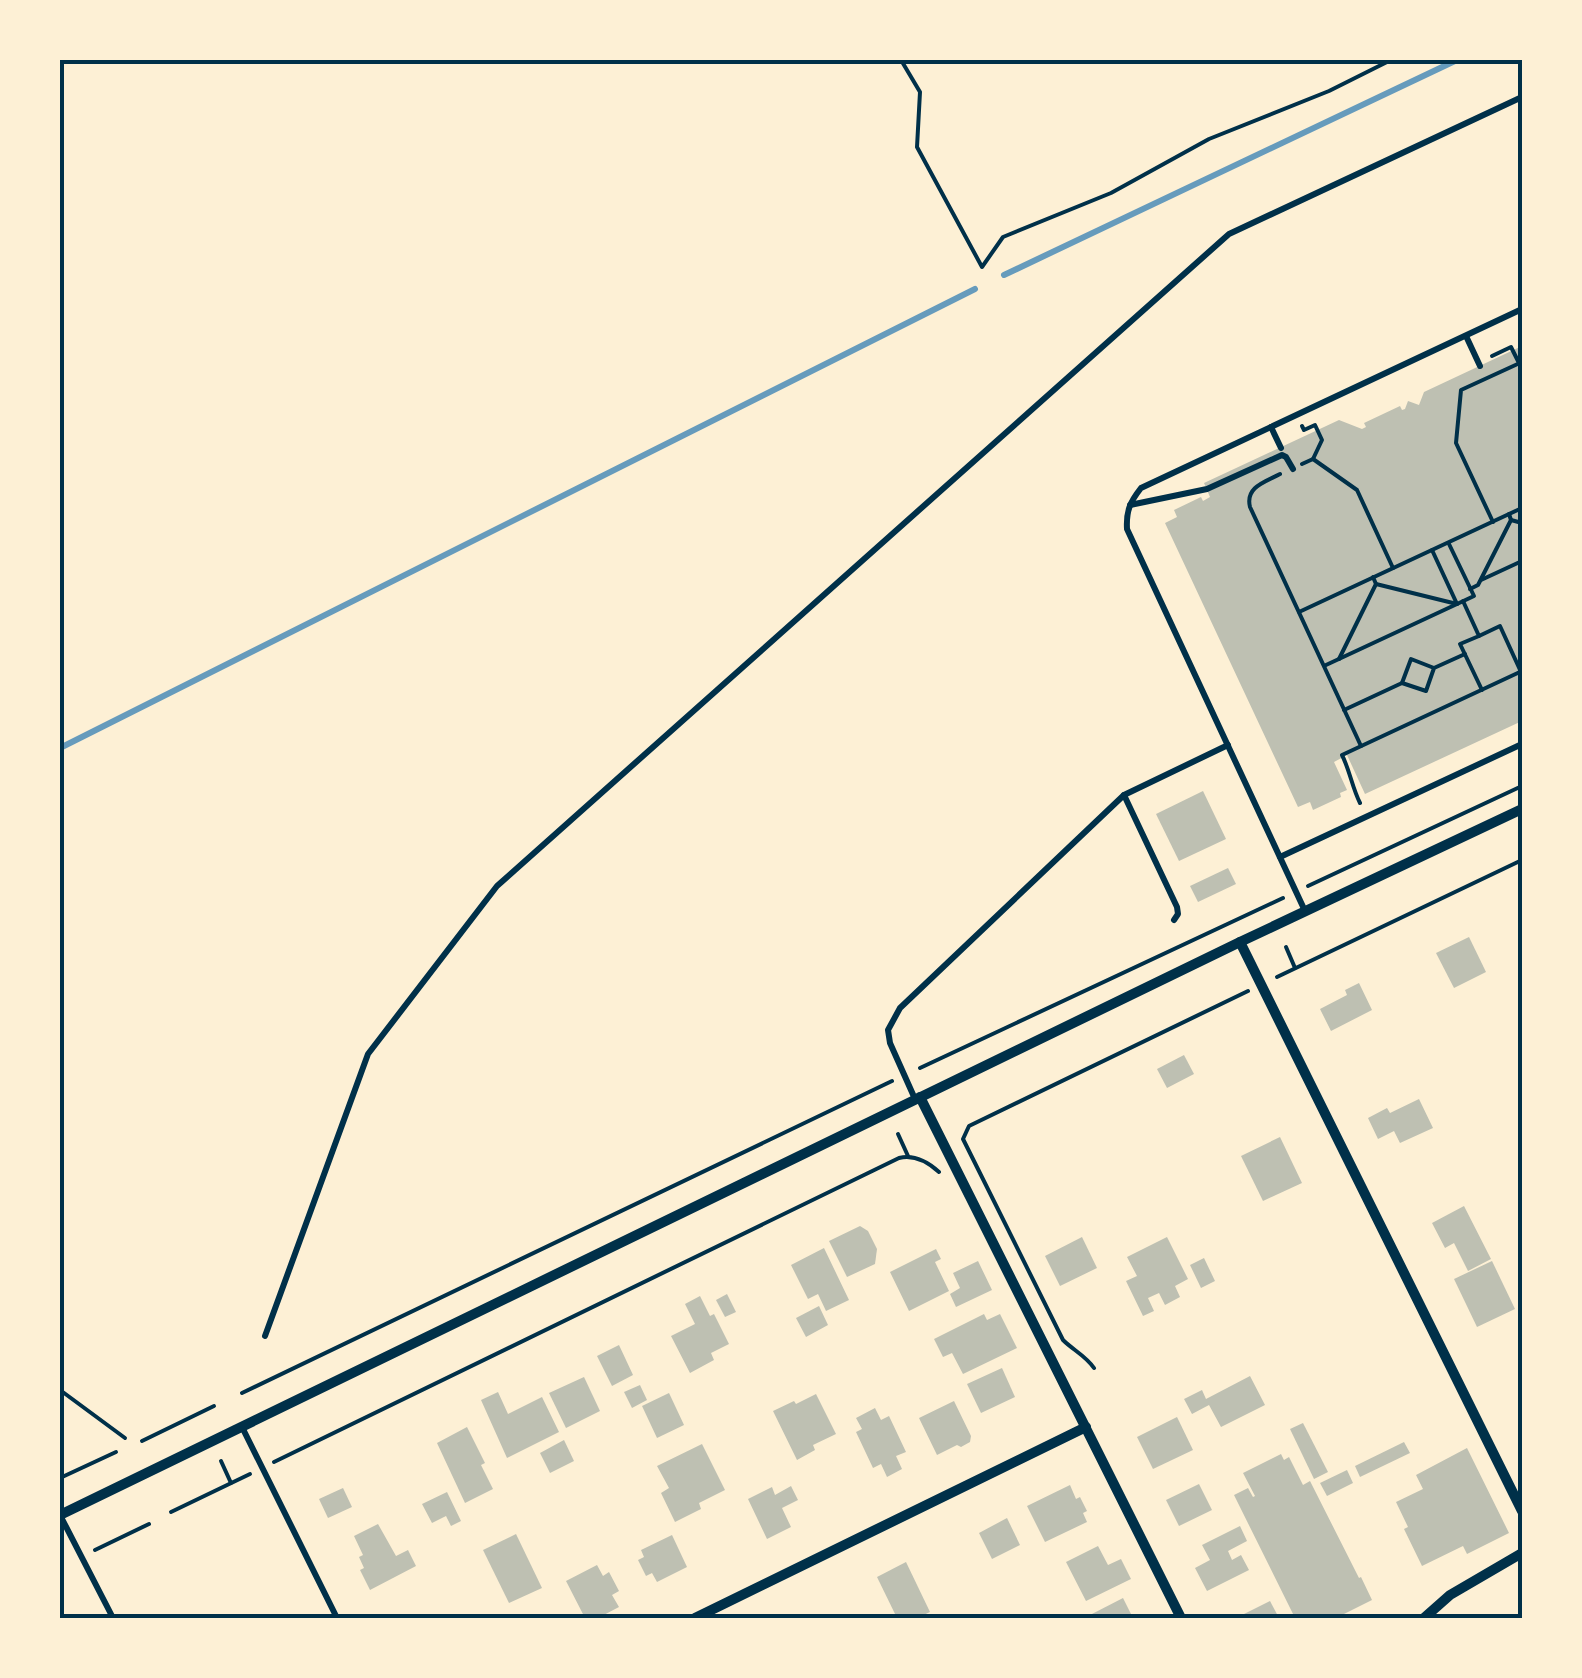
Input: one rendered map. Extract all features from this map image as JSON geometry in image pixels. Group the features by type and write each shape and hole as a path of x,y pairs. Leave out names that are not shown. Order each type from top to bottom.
{"street":[{"path":"60,1515 1522,809"},
{"path":"1240,942 1522,1511"},
{"path":"918,1098 1182,1618"},
{"path":"695,1618 1086,1427"},
{"path":"1424,1618 1450,1595 1522,1553"}],"lane":[{"path":"265,1336 368,1054 497,886 1228,234 1522,97"},
{"path":"1306,912 1128,529 1126,516 1142,488 1522,309"},
{"path":"1466,336 1480,366"},
{"path":"1271,427 1280,448"},
{"path":"1130,505 1206,489 1282,455 1292,469"},
{"path":"1280,857 1522,744"},
{"path":"918,1098 890,1044 888,1030 900,1008 1124,795 1228,745"},
{"path":"1124,795 1177,906 1174,920"},
{"path":"241,1426 337,1618"},
{"path":"60,1515 113,1618"}],"path":[{"path":"901,60 920,92 917,147 982,267 1002,237 1112,192 1209,140 1329,91 1392,60"},
{"path":"1492,356 1511,347 1520,362 1460,390 1456,443 1493,522"},
{"path":"1302,426 1304,430 1315,424 1322,440 1313,459 1260,484 1250,491 1248,498 1361,746"},
{"path":"1313,459 1357,490 1394,568"},
{"path":"1298,612 1375,581 1394,568 1510,517 1522,508"},
{"path":"1510,517 1522,522"},
{"path":"1470,589 1478,585 1510,517"},
{"path":"1324,666 1474,596 1448,542"},
{"path":"1432,550 1479,636"},
{"path":"1480,581 1522,561"},
{"path":"1375,581 1460,603"},
{"path":"1339,659 1375,581"},
{"path":"1353,789 1342,755 1521,672 1500,626 1460,644 1482,690"},
{"path":"1344,710 1402,683 1426,691 1434,668 1464,654"},
{"path":"1402,683 1411,659 1434,668"},
{"path":"1304,888 1522,786"},
{"path":"1272,979 1522,860"},
{"path":"920,1068 1268,909 1286,896"},
{"path":"1286,947 1295,968"},
{"path":"1094,1368 1063,1340 963,1139 969,1126 1248,991"},
{"path":"242,1393 892,1081"},
{"path":"877,1088 881,1098"},
{"path":"898,1134 908,1156"},
{"path":"270,1464 882,1166 908,1156 930,1164 942,1176"},
{"path":"60,1390 125,1438"},
{"path":"142,1441 214,1406"},
{"path":"199,1414 204,1426"},
{"path":"60,1478 116,1452"},
{"path":"221,1461 231,1483"},
{"path":"171,1512 250,1474"},
{"path":"90,1552 149,1524"}],"building":[{"path":"1522,346 1522,721 1365,794 1347,755 1334,762 1347,790 1340,793 1341,797 1313,810 1310,802 1298,807 1165,523 1177,517 1174,510 1201,497 1203,501 1210,497 1204,483 1339,420 1362,429 1366,427 1364,423 1400,406 1405,409 1408,401 1419,405 1424,392"},
{"path":"1203,791 1226,839 1179,861 1156,814"},
{"path":"1228,868 1236,884 1198,902 1190,886"},
{"path":"1469,937 1486,972 1454,988 1436,953"},
{"path":"1359,983 1372,1010 1331,1031 1320,1009 1347,995 1345,990"},
{"path":"1184,1055 1194,1074 1167,1088 1157,1069"},
{"path":"1419,1099 1433,1128 1400,1143 1394,1131 1378,1139 1368,1118"},
{"path":"1280,1137 1302,1183 1263,1201 1241,1156"},
{"path":"1464,1206 1491,1259 1468,1271 1454,1243 1445,1248 1432,1223"},
{"path":"860,1226 868,1231 877,1249 875,1264 847,1277 829,1241"},
{"path":"1082,1237 1097,1268 1060,1286 1045,1256"},
{"path":"1167,1237 1188,1279 1175,1286 1180,1297 1165,1305 1159,1293 1148,1298 1154,1311 1143,1316 1126,1281 1137,1276 1127,1257"},
{"path":"824,1248 849,1300 826,1311 818,1294 808,1299 791,1265"},
{"path":"936,1249 941,1259 935,1262 949,1291 909,1311 890,1272"},
{"path":"1204,1258 1215,1281 1201,1288 1190,1265"},
{"path":"978,1261 992,1290 956,1307 950,1294 960,1288 953,1273"},
{"path":"1492,1261 1515,1309 1477,1327 1454,1279"},
{"path":"727,1294 736,1312 725,1317 716,1300"},
{"path":"700,1296 729,1344 711,1353 714,1360 690,1373 671,1336 695,1324 685,1304"},
{"path":"819,1306 828,1325 806,1337 796,1318"},
{"path":"984,1314 987,1320 1000,1314 1017,1348 963,1374 952,1353 943,1357 934,1339"},
{"path":"619,1345 633,1375 612,1386 597,1356"},
{"path":"1002,1368 1015,1397 981,1413 967,1384"},
{"path":"1250,1376 1265,1405 1221,1427 1209,1405 1192,1414 1184,1399 1202,1390 1206,1399"},
{"path":"584,1377 600,1411 566,1428 549,1393"},
{"path":"640,1385 647,1400 632,1408 624,1392"},
{"path":"498,1392 508,1414 542,1397 559,1432 507,1458 481,1400"},
{"path":"669,1393 684,1425 657,1438 642,1406"},
{"path":"816,1394 836,1434 813,1445 815,1450 797,1460 773,1411"},
{"path":"954,1401 971,1436 970,1442 937,1455 919,1418"},
{"path":"875,1408 881,1420 889,1416 906,1452 896,1456 902,1469 887,1477 881,1464 873,1468 856,1432 862,1429 856,1418"},
{"path":"1177,1417 1193,1450 1153,1469 1137,1437"},
{"path":"1303,1423 1328,1472 1314,1479 1290,1429"},
{"path":"467,1427 493,1489 465,1503 437,1443"},
{"path":"564,1440 574,1461 550,1473 540,1453"},
{"path":"1404,1442 1410,1453 1360,1477 1355,1466"},
{"path":"702,1444 725,1490 699,1503 701,1509 675,1522 661,1493 669,1488 657,1466"},
{"path":"1467,1448 1509,1533 1467,1554 1463,1546 1422,1566 1396,1502 1423,1489 1416,1475"},
{"path":"1281,1454 1284,1460 1289,1457 1303,1485 1310,1481 1372,1600 1336,1618 1295,1618 1234,1495 1248,1488 1255,1496 1243,1473"},
{"path":"1347,1470 1353,1483 1327,1496 1320,1483"},
{"path":"1199,1484 1212,1510 1179,1526 1166,1500"},
{"path":"1070,1485 1087,1511 1083,1513 1087,1522 1045,1542 1027,1506"},
{"path":"791,1486 798,1500 782,1508 791,1527 767,1539 748,1499 772,1487 775,1495"},
{"path":"343,1488 352,1507 328,1518 319,1499"},
{"path":"447,1492 461,1521 451,1526 446,1516 432,1523 422,1504"},
{"path":"1007,1518 1020,1545 992,1559 979,1533"},
{"path":"378,1524 396,1556 408,1550 416,1566 370,1590 360,1570 364,1568 359,1557 363,1555 354,1536"},
{"path":"1240,1526 1247,1541 1228,1551 1232,1560 1241,1555 1249,1570 1207,1591 1195,1568 1210,1560 1202,1545"},
{"path":"516,1534 542,1588 509,1603 483,1550"},
{"path":"672,1535 687,1567 657,1582 652,1573 646,1576 638,1560 644,1557 641,1550"},
{"path":"1098,1546 1108,1565 1121,1559 1131,1579 1086,1601 1066,1562"},
{"path":"906,1562 930,1612 917,1618 897,1618 877,1577"},
{"path":"597,1565 603,1576 609,1572 619,1591 612,1595 619,1607 598,1618 585,1618 566,1581"},
{"path":"1123,1598 1133,1618 1091,1618 1090,1615"},
{"path":"1270,1601 1279,1618 1236,1618"}],"waterway":[{"path":"1004,275 1457,60"},
{"path":"60,748 975,289"}]}
